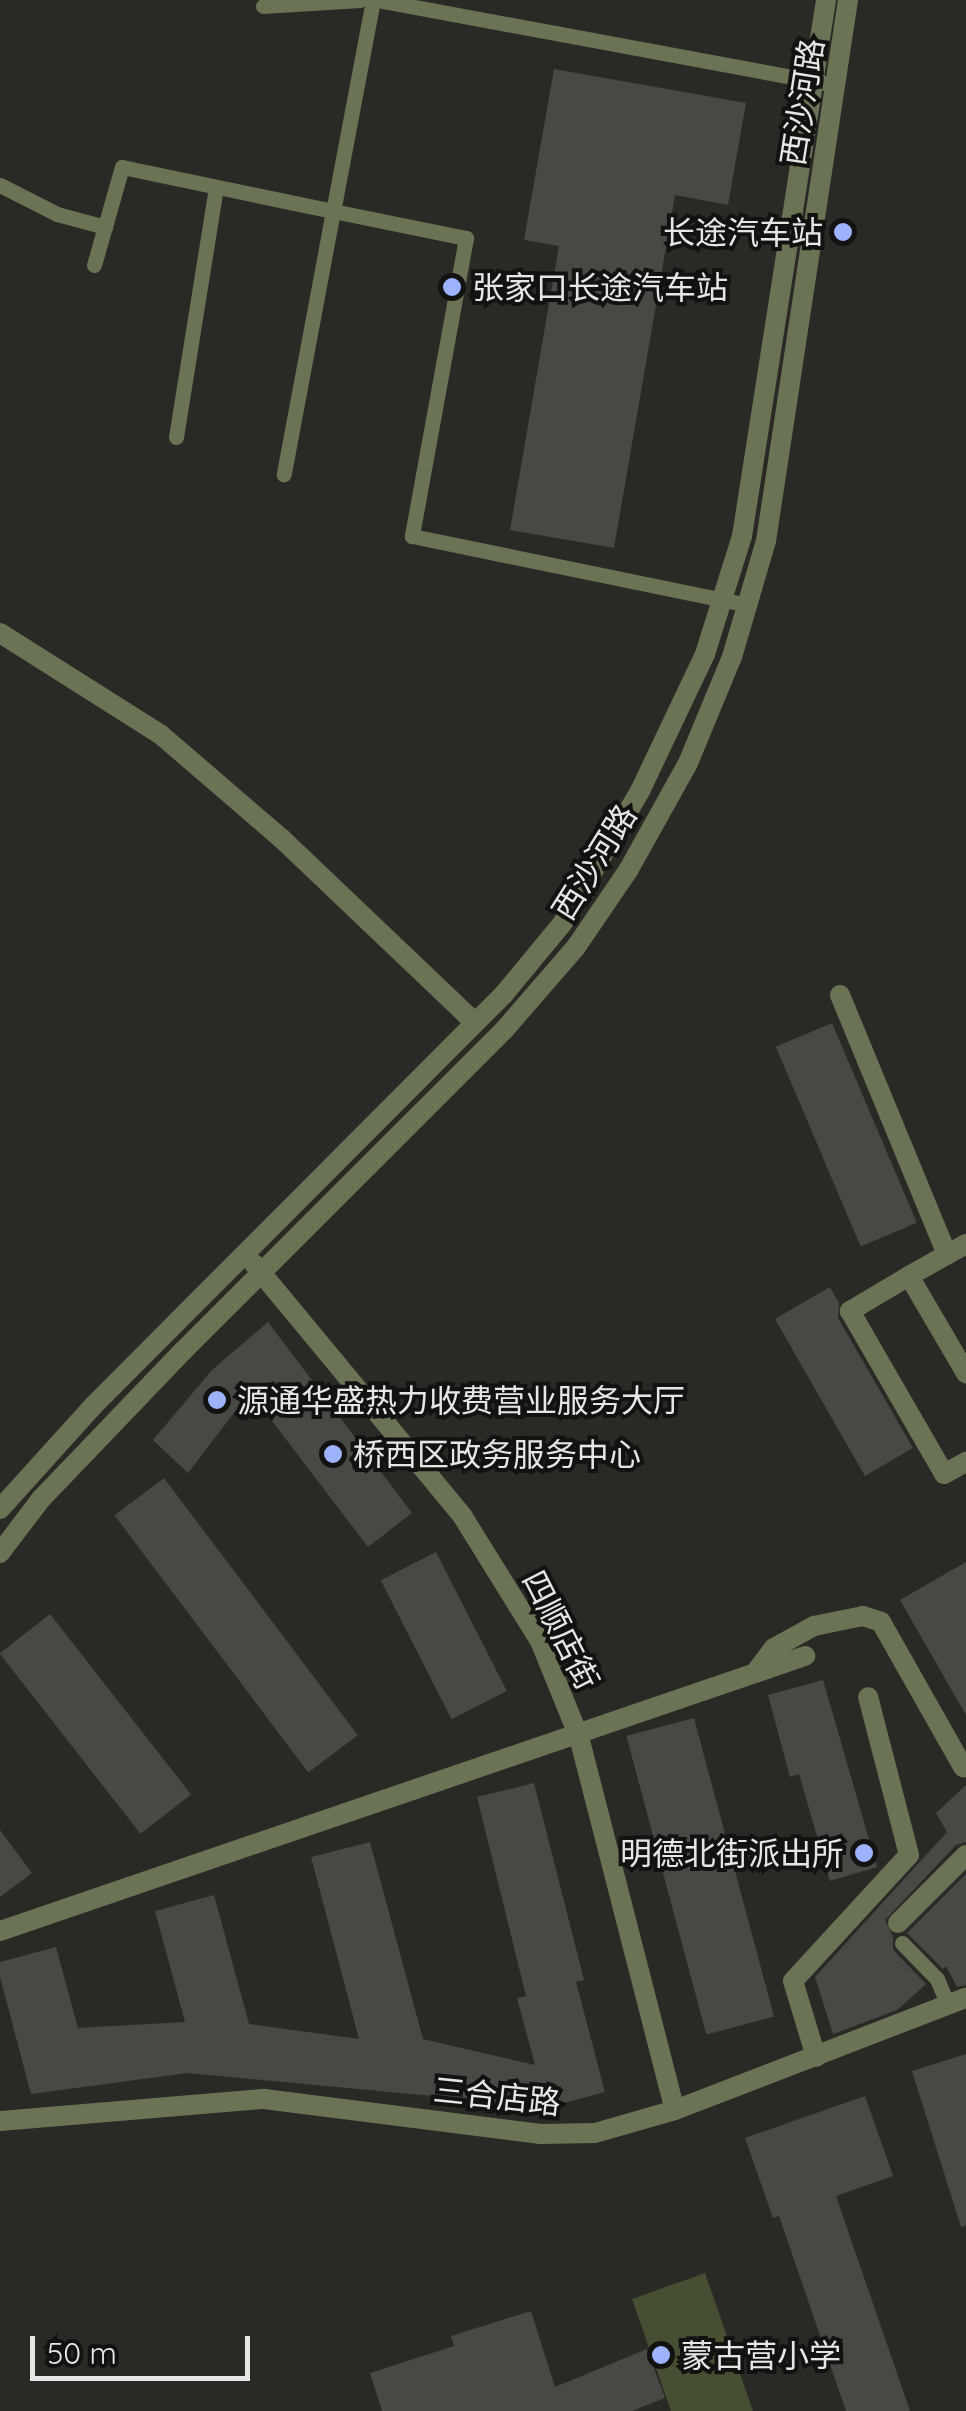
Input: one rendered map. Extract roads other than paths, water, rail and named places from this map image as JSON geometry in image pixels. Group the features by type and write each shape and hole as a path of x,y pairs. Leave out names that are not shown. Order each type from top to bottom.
{"street":[{"name":"西沙河路","path":"0,1509 92,1406 475,1024 562,924 640,792 705,654 742,536 826,0"},
{"name":"西沙河路","path":"0,1553 41,1499 505,1029 576,947 630,870 688,763 732,657 766,541 848,0"},
{"path":"0,633 160,734 281,838 475,1024"},
{"path":"840,995 957,1250 850,1311 944,1474 966,1462"},
{"name":"四顺店街","path":"244,1254 463,1517 540,1640 579,1736 675,2110"},
{"path":"909,1276 966,1373"},
{"path":"753,1675 774,1648 814,1626 863,1616 881,1622 963,1767"},
{"path":"0,1931 806,1656"},
{"path":"816,2057 793,1981 910,1855 868,1697"},
{"path":"900,1933 966,1855"},
{"name":"三合店路","path":"0,2121 264,2100 542,2134 595,2134 675,2110 957,2001"}],"lane":[{"path":"263,6 360,0"},
{"path":"284,474 375,0 835,85"},
{"path":"94,264 122,167 466,238 412,536 747,605"},
{"path":"0,184 57,214 104,227"},
{"path":"176,437 216,187"},
{"path":"900,1933 957,2001"}],"place":[{"name":"长途汽车站","path":"843,232"},
{"name":"张家口长途汽车站","path":"452,287"},
{"name":"源通华盛热力收费营业服务大厅","path":"217,1400"},
{"name":"桥西区政务服务中心","path":"333,1454"},
{"name":"明德北街派出所","path":"864,1853"},
{"name":"蒙古营小学","path":"661,2355"}]}
